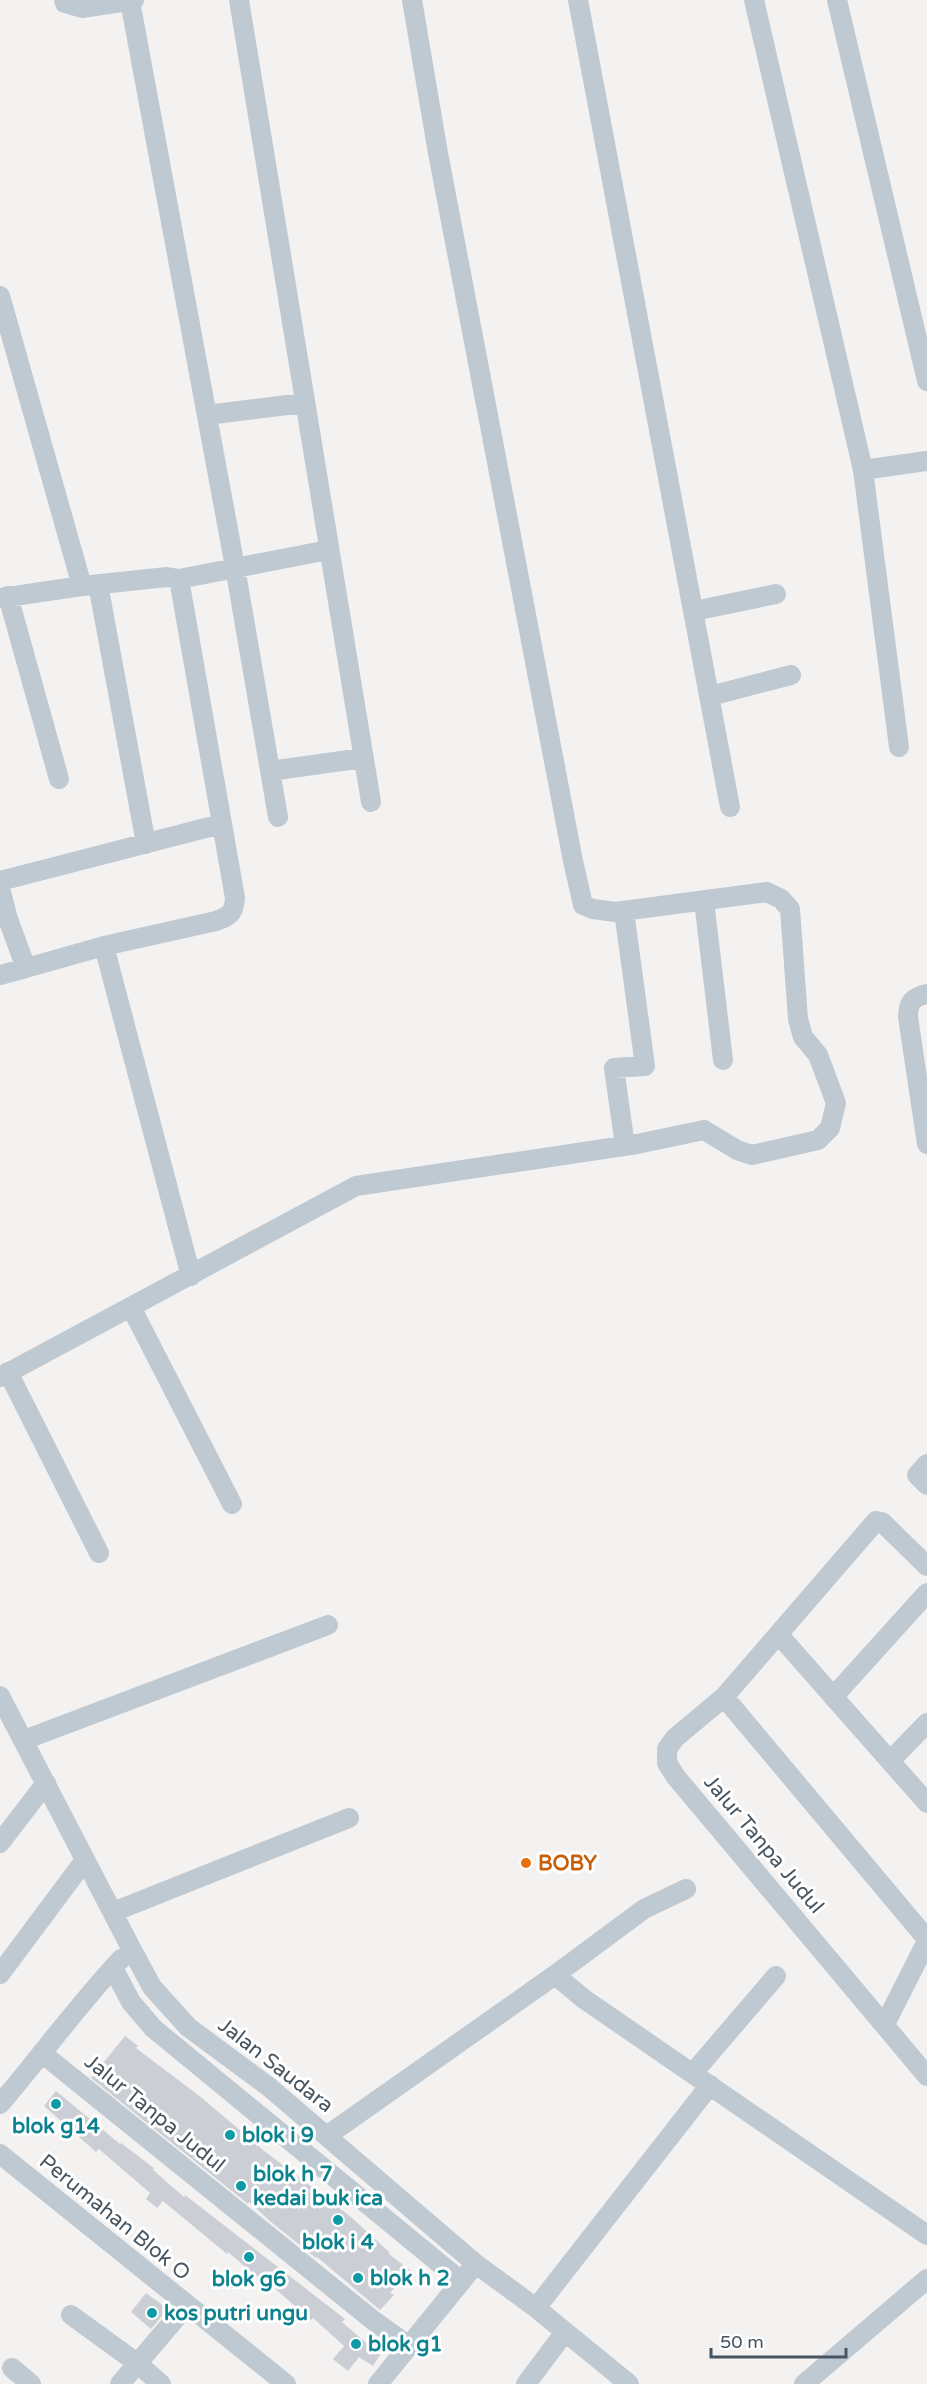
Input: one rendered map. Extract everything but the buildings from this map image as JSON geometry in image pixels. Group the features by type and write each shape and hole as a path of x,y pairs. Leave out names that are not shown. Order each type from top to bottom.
{"street":[{"path":"64,0 65,3 82,8 132,1 278,817"},
{"path":"239,0 371,802"},
{"path":"99,1553 4,1374 356,1186 625,1146 704,1130 737,1150 752,1155 818,1140 830,1128 836,1103 818,1054 803,1037 798,1019 790,909 781,899 767,892 615,912 583,905 438,153 412,0"},
{"path":"578,0 730,807"},
{"path":"754,0 863,470 899,747"},
{"path":"837,0 927,381"},
{"path":"0,296 90,585 146,844"},
{"path":"207,415 304,403"},
{"path":"863,470 927,461"},
{"path":"59,779 4,597 167,577 179,579 328,550"},
{"path":"0,975 104,946 229,916 234,909 235,898 179,579"},
{"path":"694,611 776,594"},
{"path":"710,696 791,675"},
{"path":"270,771 363,758"},
{"path":"0,881 221,825"},
{"path":"0,888 8,919 26,968"},
{"path":"704,901 723,1060"},
{"path":"624,911 645,1066 614,1068 625,1146"},
{"path":"104,946 191,1276"},
{"path":"927,994 917,996 912,1000 908,1017 927,1144"},
{"path":"131,1307 232,1504"},
{"path":"927,1464 918,1475 927,1485"},
{"name":"Jalur Tanpa Judul","path":"927,1566 878,1520 724,1696 675,1738 667,1749 668,1763 676,1778 927,2076"},
{"path":"833,1696 927,1593"},
{"path":"24,1740 328,1625"},
{"path":"779,1635 927,1803"},
{"name":"Jalan Saudara","path":"0,1696 152,1987 188,2027 269,2087 328,2135 476,2264 536,2308 629,2384"},
{"path":"724,1696 927,1940 885,2024"},
{"path":"890,1761 927,1723"},
{"path":"0,1843 46,1783"},
{"path":"112,1912 349,1818"},
{"path":"0,1974 85,1860"},
{"path":"328,2135 555,1975 644,1909 686,1889"},
{"path":"0,2104 43,2054 54,2036 131,1948"},
{"path":"113,1968 130,2002 153,2028 461,2281"},
{"path":"555,1975 584,1999 927,2235"},
{"path":"693,2073 776,1976"},
{"name":"Jalur Tanpa Judul","path":"43,2054 374,2321 409,2346"},
{"path":"536,2308 710,2085"},
{"path":"252,2110 269,2087"},
{"name":"Perumahan Blok O","path":"0,2154 286,2384"},
{"path":"378,2384 476,2264"},
{"path":"804,2384 927,2279"},
{"path":"120,2384 187,2305"},
{"path":"71,2315 137,2363 161,2384"},
{"path":"526,2384 565,2332"},
{"path":"12,2368 31,2384"}],"place":[{"name":"BOBY","path":"526,1863"},
{"name":"blok g14","path":"56,2104"},
{"name":"blok i 9","path":"230,2135"},
{"name":"blok h 7 kedai buk ica","path":"241,2186"},
{"name":"blok i 4","path":"338,2220"},
{"name":"blok g6","path":"249,2257"},
{"name":"blok h 2","path":"358,2278"},
{"name":"kos putri ungu","path":"152,2313"},
{"name":"blok g1","path":"356,2344"}]}
